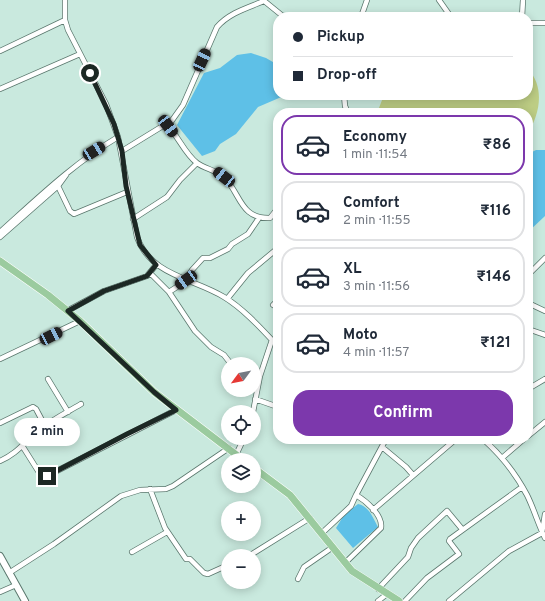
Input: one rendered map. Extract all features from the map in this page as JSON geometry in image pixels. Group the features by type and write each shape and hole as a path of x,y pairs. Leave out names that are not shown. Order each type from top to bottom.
{"main road":[{"path":"0,261 68,311 154,392 234,453"},
{"path":"261,473 290,495 322,532 345,563 359,576 399,601"}],"street":[{"path":"65,0 66,20 80,54 106,104 118,137 122,151 127,192 140,245 156,265 186,280 212,290 227,299 272,340 261,372"},
{"path":"168,126 183,105 217,27 223,20 263,0 278,12"},
{"path":"363,12 367,0"},
{"path":"439,0 447,12"},
{"path":"522,12 523,0"},
{"path":"0,51 66,20"},
{"path":"533,23 545,23"},
{"path":"0,89 80,54"},
{"path":"122,151 164,125 168,126"},
{"path":"168,126 197,163 224,177 245,209 250,214 259,218 270,218 273,214"},
{"path":"0,232 94,151 118,137"},
{"path":"133,219 167,197 180,180 197,163"},
{"path":"0,237 58,186 66,175"},
{"path":"58,186 70,211 74,214 127,192"},
{"path":"169,292 186,280 192,270 203,258 210,258 228,249 232,244 248,234 259,218"},
{"path":"227,299 248,273 273,252"},
{"path":"533,270 545,258"},
{"path":"68,311 93,296 147,276 156,265"},
{"path":"150,273 169,292 196,331 211,347 226,357"},
{"path":"533,306 545,312"},
{"path":"0,359 80,321"},
{"path":"533,331 545,335"},
{"path":"48,378 68,412"},
{"path":"533,386 545,379"},
{"path":"254,405 254,399 273,405"},
{"path":"0,461 24,447 28,439 45,426 81,404"},
{"path":"0,423 33,407 36,409 45,426"},
{"path":"24,447 40,474 47,476 176,410"},
{"path":"533,432 545,422"},
{"path":"322,532 351,506 384,444"},
{"path":"373,510 450,444"},
{"path":"488,444 502,458 522,487 545,538"},
{"path":"502,458 518,444"},
{"path":"382,447 406,467 413,475"},
{"path":"9,573 54,544 114,500 135,492 150,489 166,489 173,486 229,448"},
{"path":"405,601 427,578 459,554 459,551 449,541 462,529 522,487"},
{"path":"150,489 156,508 167,532 186,559 190,559 204,573 208,574 221,568"},
{"path":"345,563 381,528 382,525 369,504 356,495"},
{"path":"378,589 408,557 418,538 446,511 462,529"},
{"path":"542,533 545,514"},
{"path":"260,549 310,518"},
{"path":"132,552 167,532"},
{"path":"449,601 510,551 542,533"},
{"path":"298,579 304,567 333,548"},
{"path":"0,556 25,601"},
{"path":"0,592 16,584"},
{"path":"378,601 387,594"}],"green space":[{"path":"533,76 539,92 538,109 533,123 533,108 379,108 382,100 533,100"}],"water":[{"path":"251,53 273,62 273,100 274,100 258,107 236,134 220,144 215,151 202,156 177,125 204,73 220,68 237,55"},
{"path":"545,150 545,216 533,227 533,152"},
{"path":"358,504 362,505 368,510 378,527 353,548 336,528 344,515"}],"route":[{"path":"47,476 176,410 131,371 68,311 104,291 147,276 156,265 144,251 137,237 126,186 122,151 106,104 90,73"}]}
